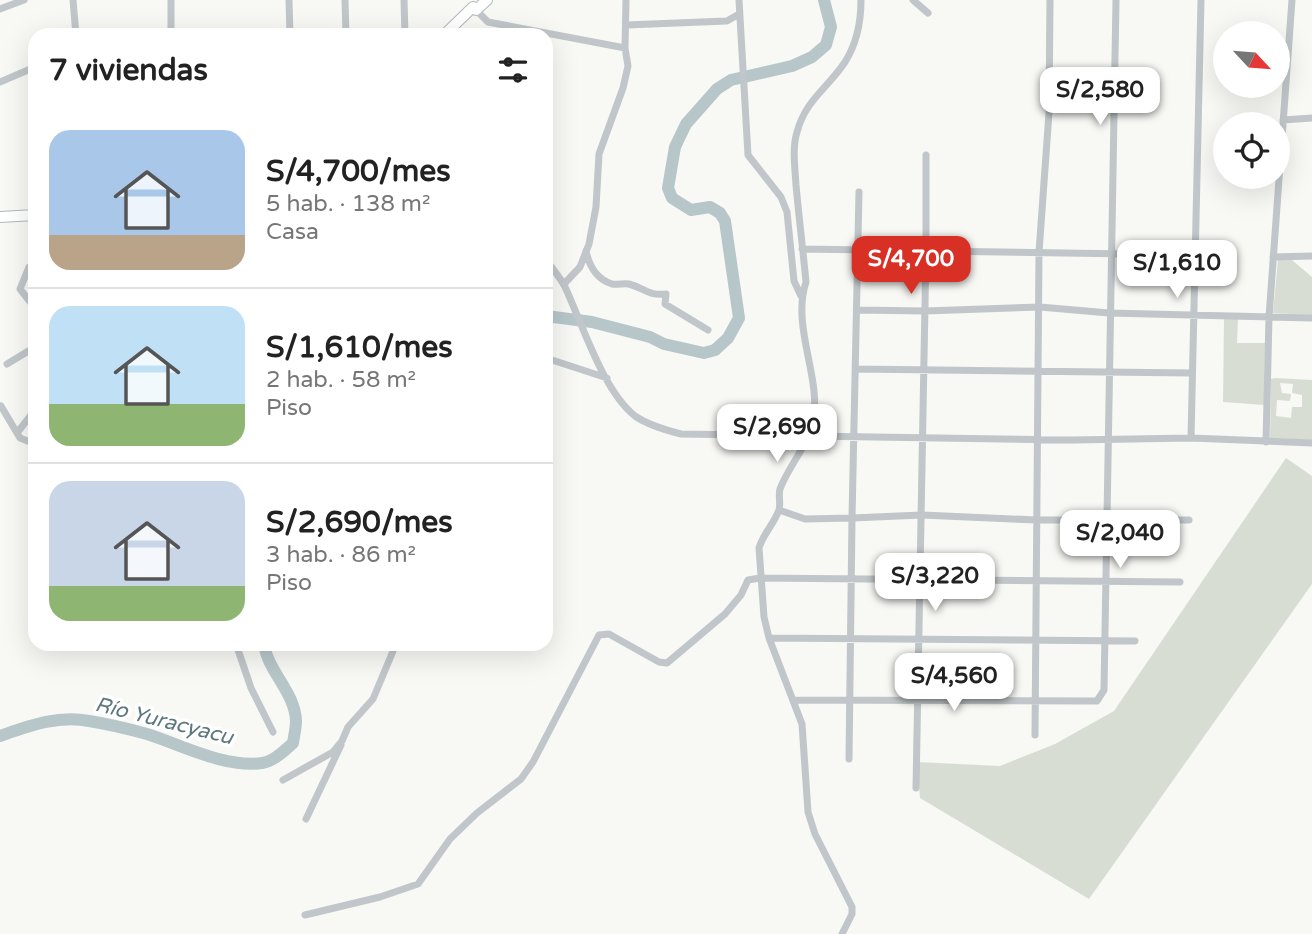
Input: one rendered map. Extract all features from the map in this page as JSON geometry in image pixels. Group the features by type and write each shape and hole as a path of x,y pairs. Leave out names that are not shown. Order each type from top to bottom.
{"main road":[{"path":"451,28 473,7 476,10 487,0"},
{"path":"0,217 28,215"}],"street":[{"path":"0,9 24,0"},
{"path":"73,0 75,28"},
{"path":"170,0 171,28"},
{"path":"289,0 290,28"},
{"path":"345,0 346,28"},
{"path":"404,0 405,28"},
{"path":"564,284 580,267 586,250 596,206 599,154 623,88 628,66 625,48 626,0"},
{"path":"739,0 750,161 781,197 786,212 794,281 801,296 815,407 809,435 780,489 779,510 761,540 760,578 764,617 769,638 802,724 808,812 852,907 852,914 842,934"},
{"path":"801,296 806,282 794,163 796,134 803,113 814,96 845,63 853,47 859,29 860,0"},
{"path":"913,0 928,13"},
{"path":"1035,735 1040,252 1049,113 1050,0"},
{"path":"793,700 1097,701 1104,690 1116,0"},
{"path":"1191,438 1201,0"},
{"path":"1284,112 1292,0"},
{"path":"476,10 488,22 520,28"},
{"path":"625,25 727,21 739,14"},
{"path":"553,34 625,48"},
{"path":"0,82 28,70"},
{"path":"1290,120 1312,118"},
{"path":"916,788 926,155"},
{"path":"1266,442 1269,317 1278,189"},
{"path":"849,759 850,578 859,192"},
{"path":"802,249 1194,256"},
{"path":"586,250 589,266 598,275 612,284 629,284 654,295 666,294 665,304 708,330"},
{"path":"1273,257 1312,256"},
{"path":"28,269 20,289 28,300"},
{"path":"553,269 564,284 587,338 617,396 635,415 670,431 691,435 1191,438 1312,443"},
{"path":"858,310 925,311 1040,307 1109,313 1312,318"},
{"path":"7,364 28,351"},
{"path":"553,360 607,379"},
{"path":"856,369 1192,373"},
{"path":"1,406 20,438 28,441"},
{"path":"17,433 28,420"},
{"path":"779,510 806,519 922,515 1036,520 1189,520"},
{"path":"305,915 380,897 418,884 450,839 477,813 521,779 533,762 599,635 609,634 659,662 667,663 725,614 741,595 748,580 760,578 1035,581 1106,579 1180,582"},
{"path":"769,638 1135,641"},
{"path":"238,651 251,688 272,733"},
{"path":"306,818 348,727 373,699 393,651"},
{"path":"283,780 333,752 342,741"}],"shaded area":[{"path":"1278,259 1292,260 1312,277 1312,315 1273,313"},
{"path":"1224,318 1238,319 1237,343 1265,343 1264,405 1223,402"},
{"path":"1271,379 1312,380 1312,440 1270,438","holes":["1280,383 1293,384 1292,393 1302,395 1302,407 1292,407 1291,418 1276,416 1277,400 1290,401 1291,394 1282,393"]},
{"path":"1286,458 1312,476 1312,584 1089,899 920,798 917,762 1000,766 1055,744 1114,711"}],"waterway":[{"name":"Río Yuracyacu","path":"553,317 592,322 704,353 715,350 728,338 739,318 725,221 720,213 710,207 691,210 672,198 668,188 675,147 686,124 717,89 731,80 792,66 812,57 826,45 831,27 824,0"},
{"name":"Río Yuracyacu","path":"0,736 44,722 77,720 147,734 218,759 248,764 266,762 293,743 296,721 291,701 265,651"}]}
